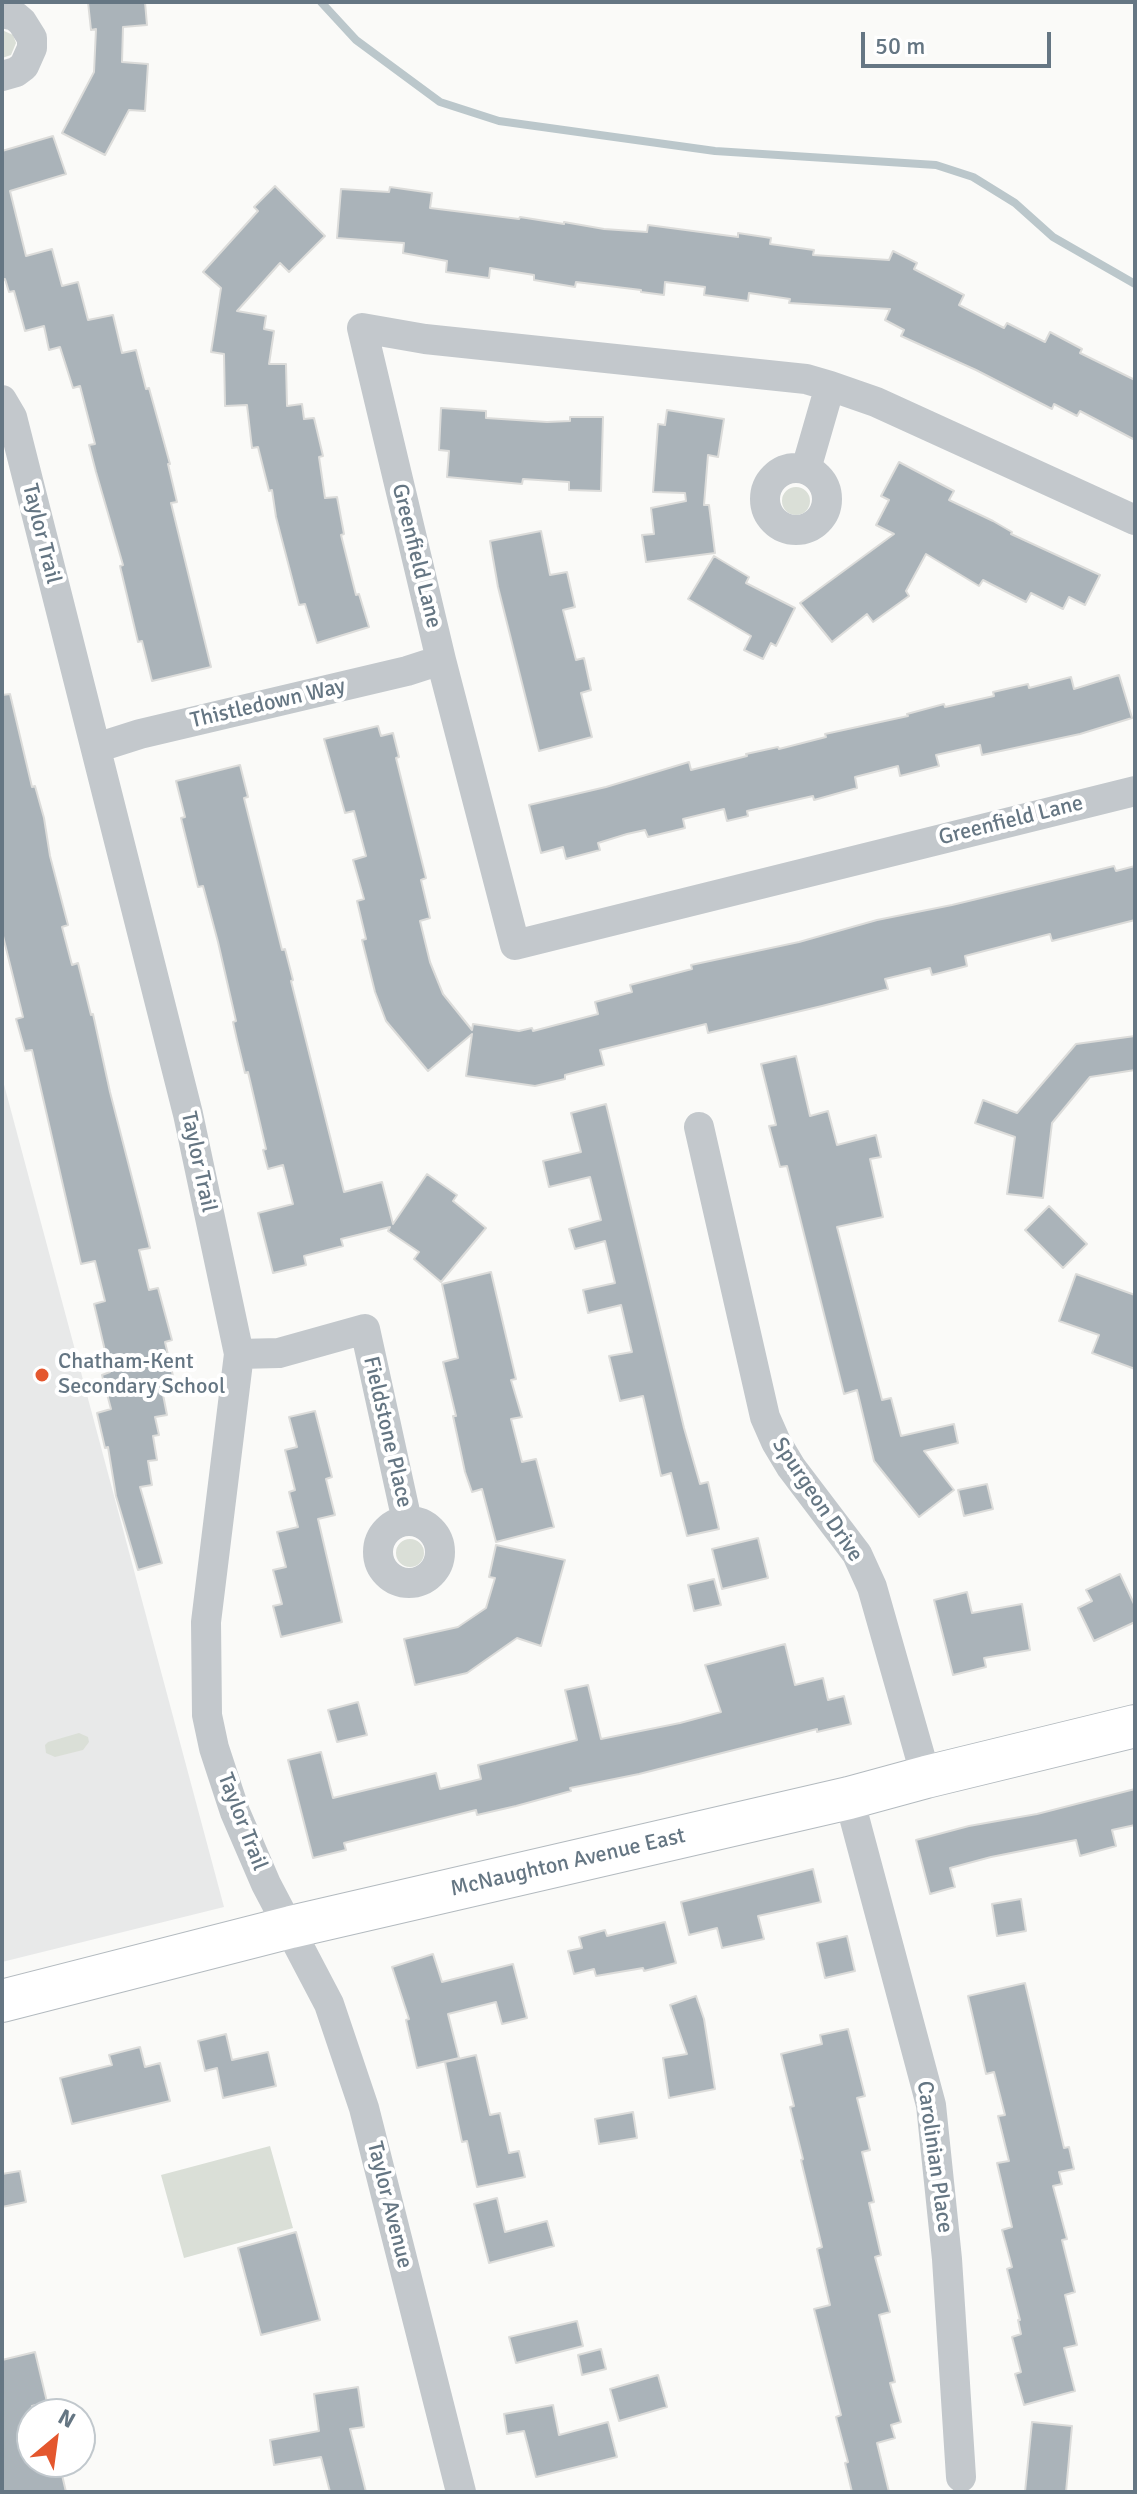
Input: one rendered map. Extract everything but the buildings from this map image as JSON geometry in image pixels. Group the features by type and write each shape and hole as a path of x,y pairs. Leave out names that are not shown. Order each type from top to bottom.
{"main road":[{"name":"McNaughton Avenue East","path":"2,2001 291,1927 849,1798 1135,1726"}],"street":[{"path":"2,13 15,16 22,22 32,38 32,48 24,66 2,76"},
{"name":"Greenfield Lane","path":"1135,520 876,402 806,379 425,339 362,328 441,660 515,945 1135,791"},
{"path":"806,469 830,386"},
{"name":"Taylor Trail","path":"2,400 12,417 188,1114 239,1354 206,1622 207,1715 214,1748 235,1812 266,1884 291,1927"},
{"name":"Thistledown Way","path":"96,748 140,734 407,671 441,660"},
{"name":"Spurgeon Drive","path":"699,1127 765,1417 791,1467 857,1554 872,1587 926,1777"},
{"name":"Fieldstone Place","path":"239,1354 279,1353 365,1329 407,1521"},
{"name":"Carolinian Place","path":"849,1798 931,2105 947,2259 961,2477"},
{"name":"Taylor Avenue","path":"291,1927 329,2004 364,2108 461,2492"}],"shaded area":[{"path":"2,30 13,35 16,43 11,55 2,58"},
{"path":"796,487 806,491 810,501 806,511 796,515 786,511 782,501 786,491"},
{"name":"Chatham-Kent Secondary School","path":"2,1077 224,1907 2,1962"},
{"path":"410,1539 420,1543 424,1553 420,1563 410,1567 400,1563 396,1553 400,1543"},
{"path":"79,1733 88,1737 89,1742 83,1750 55,1757 46,1753 45,1745 48,1742"},
{"path":"270,2146 293,2228 184,2258 161,2175"}],"waterway":[{"path":"321,2 356,40 440,102 499,121 715,151 936,165 973,177 1015,203 1053,237 1135,284"}],"place":[{"name":"Chatham-Kent Secondary School","path":"42,1375"}]}
